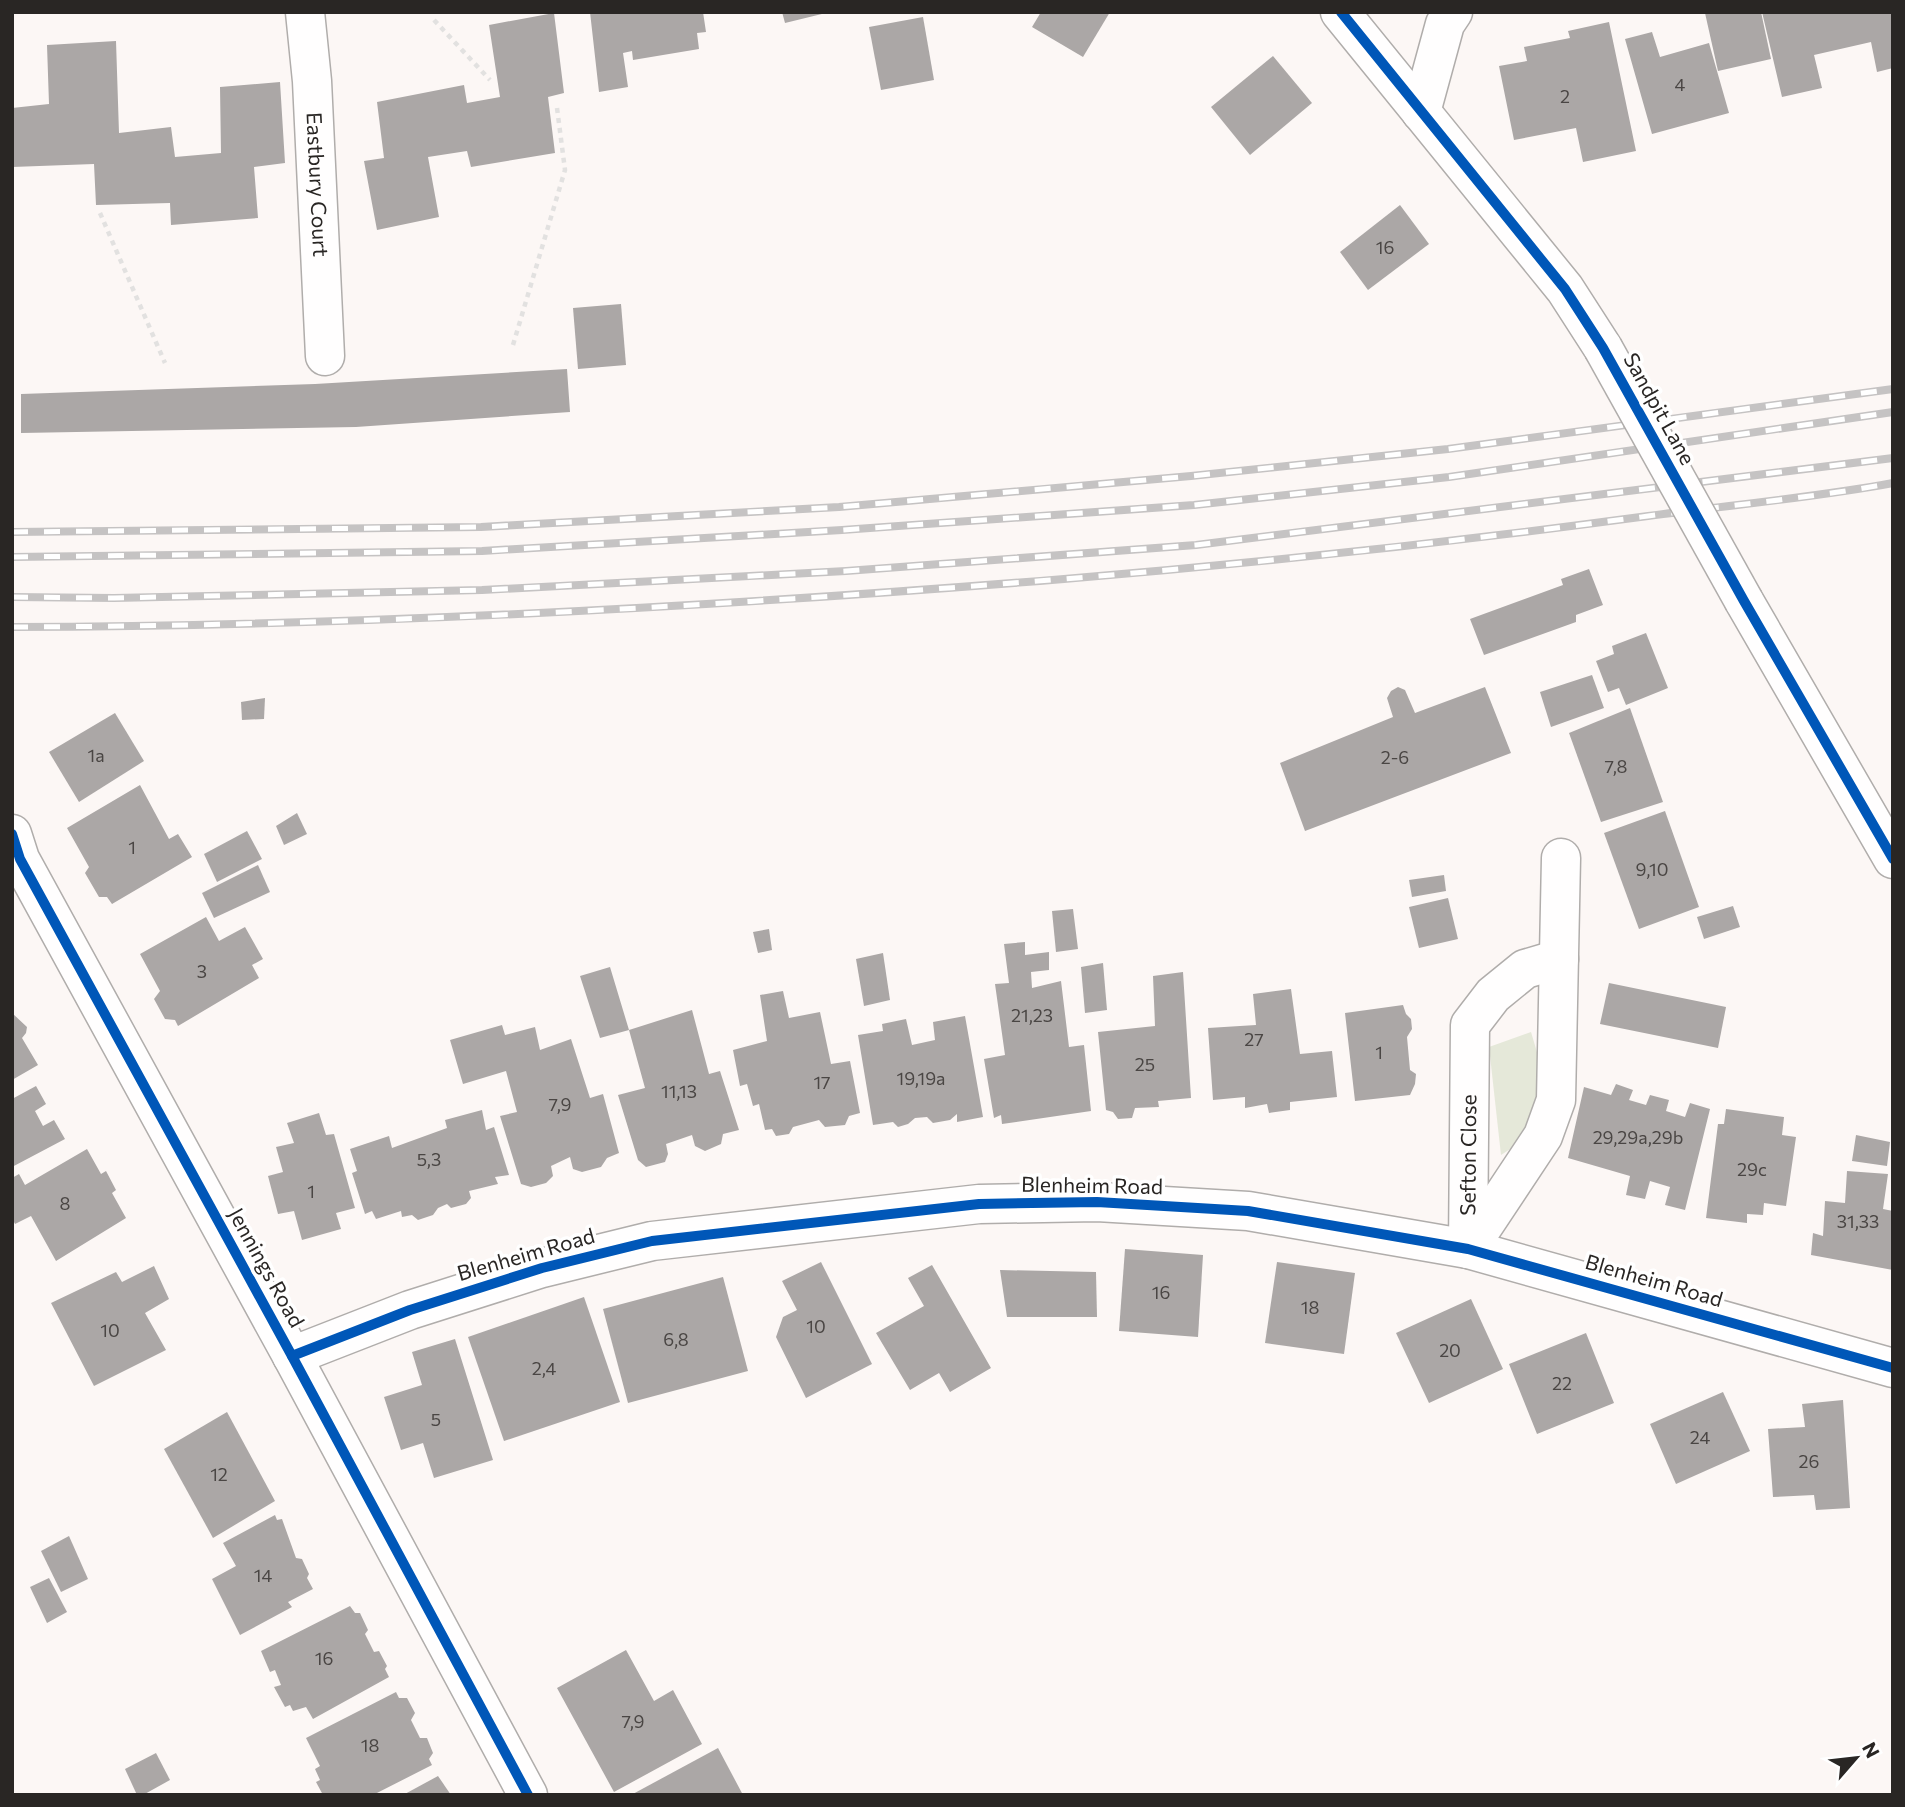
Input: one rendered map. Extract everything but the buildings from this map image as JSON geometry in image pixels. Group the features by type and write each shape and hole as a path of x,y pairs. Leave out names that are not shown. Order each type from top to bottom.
{"street":[{"name":"Eastbury Court","path":"305,12 312,80 325,356"},
{"name":"Sandpit Lane","path":"1340,12 1565,289 1603,348 1744,601 1893,859"},
{"path":"1421,112 1445,24 1452,12"},
{"name":"Jennings Road","path":"12,834 20,859 528,1795"},
{"name":"Sefton Close","path":"1468,1249 1543,1136 1556,1100 1561,858"},
{"name":"Sefton Close","path":"1468,1249 1470,1026 1493,995 1525,969 1559,959"},
{"name":"Blenheim Road","path":"292,1356 411,1310 542,1268 652,1241 979,1204 1097,1202 1248,1211 1468,1249 1893,1368"}],"path":[{"path":"434,20 490,80"},
{"path":"513,345 565,170 557,108"},
{"path":"100,212 165,363"}],"shaded area":[{"path":"1531,1032 1550,1096 1535,1133 1501,1155 1489,1047"}],"railway":[{"path":"12,532 481,527 839,507 1191,476 1448,449 1893,389"},
{"path":"12,557 482,551 842,530 1194,505 1449,477 1893,412"},
{"path":"12,597 114,598 482,590 846,571 1196,545 1893,458"},
{"path":"12,627 407,619 933,589 1137,573 1502,535 1893,483"}],"cycle path":[{"path":"1341,12 1565,289 1603,348 1744,601 1893,859"},
{"path":"12,834 20,859 528,1795"},
{"path":"292,1356 410,1310 542,1268 652,1241 979,1204 1097,1202 1248,1211 1468,1249 1893,1368"}]}
